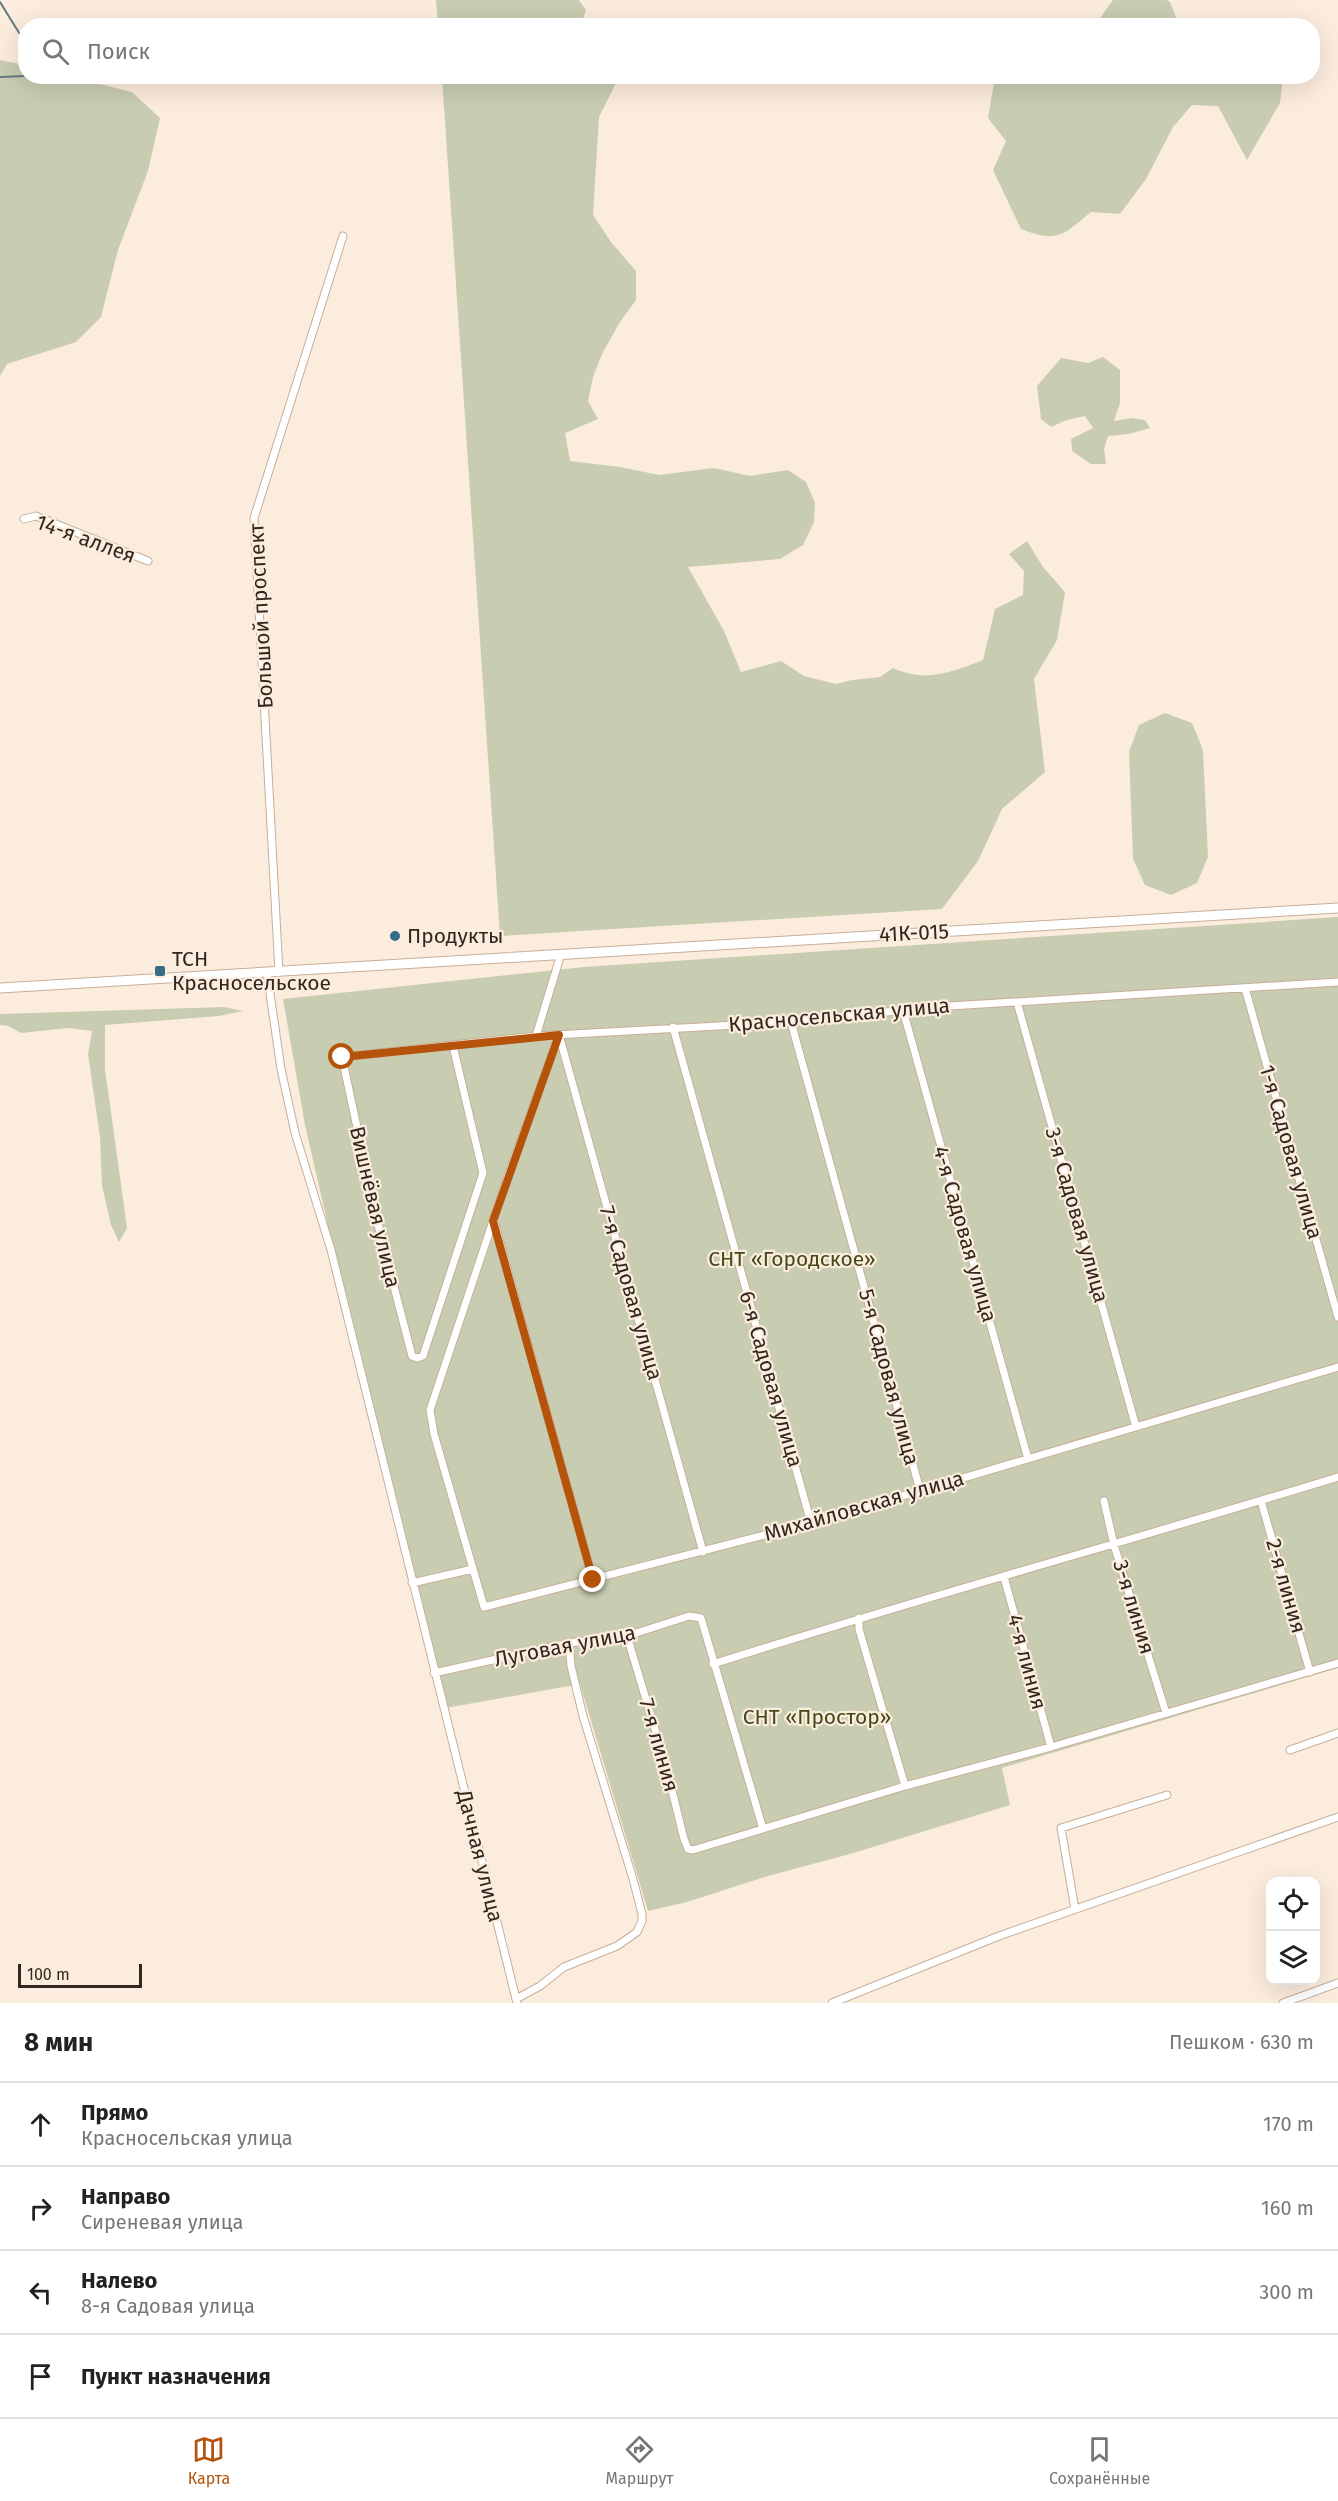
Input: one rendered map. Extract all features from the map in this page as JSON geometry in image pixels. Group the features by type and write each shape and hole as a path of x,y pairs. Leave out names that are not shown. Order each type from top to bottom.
{"main road":[{"name":"41К-015","path":"0,988 1338,908"}],"street":[{"name":"Большой проспект","path":"279,972 255,518 343,236"},
{"name":"14-я аллея","path":"24,519 36,516 148,561"},
{"path":"536,1036 561,954"},
{"name":"Дачная улица","path":"267,973 281,1068 295,1133 331,1250 516,2001"},
{"name":"Красносельская улица","path":"342,1057 536,1036 791,1022 903,1010 1338,982"},
{"name":"1-я Садовая улица","path":"1245,988 1338,1317"},
{"name":"3-я Садовая улица","path":"1017,1002 1136,1428"},
{"name":"4-я Садовая улица","path":"903,1010 1028,1459"},
{"name":"5-я Садовая улица","path":"791,1022 920,1490"},
{"name":"6-я Садовая улица","path":"673,1027 811,1523"},
{"path":"412,1583 473,1569 434,1434 430,1410 493,1221 559,1035"},
{"name":"7-я Садовая улица","path":"559,1035 703,1552"},
{"name":"Вишнёвая улица","path":"342,1057 376,1221 411,1356 417,1358 423,1356 483,1173 453,1046"},
{"path":"493,1221 593,1580"},
{"name":"Михайловская улица","path":"473,1569 484,1607 811,1523 1338,1367"},
{"path":"1338,1477 1114,1545 859,1618 713,1664 763,1829 905,1786 1051,1747 1338,1663"},
{"name":"3-я линия","path":"1104,1501 1114,1545 1166,1713"},
{"name":"2-я линия","path":"1261,1501 1310,1672"},
{"name":"4-я линия","path":"1004,1577 1051,1747"},
{"name":"Луговая улица","path":"434,1673 568,1643 627,1636 694,1616 701,1618 713,1664"},
{"path":"859,1618 859,1629 905,1786"},
{"name":"7-я линия","path":"627,1636 688,1849 693,1850 763,1829"},
{"path":"516,2001 564,1967 617,1946 637,1932 642,1921 641,1907 583,1716 568,1643"},
{"path":"1290,1750 1338,1733"},
{"path":"1075,1909 1060,1828 1167,1795"},
{"path":"831,2003 948,1955 1338,1817"},
{"path":"1284,2003 1338,1983"}],"green space":[{"path":"436,0 579,0 586,10 583,18 437,18"},
{"path":"1113,0 1167,0 1176,18 1100,18"},
{"path":"0,60 18,64 18,84 99,84 132,92 160,118 148,171 118,250 101,317 76,342 7,364 0,376"},
{"path":"442,84 616,84 599,117 593,215 611,242 636,271 636,300 620,322 602,354 593,377 588,401 598,419 565,433 570,461 620,467 659,475 714,468 750,476 788,470 806,482 815,503 814,522 803,545 780,559 688,567 724,631 741,672 781,661 804,676 836,684 880,677 893,668 916,675 927,675 949,672 983,660 995,609 1023,595 1024,571 1009,554 1027,541 1043,567 1065,592 1057,640 1034,679 1045,772 1002,809 978,861 942,909 500,936"},
{"path":"994,84 1282,84 1280,103 1247,160 1218,106 1192,105 1173,127 1146,179 1120,214 1091,212 1066,232 1052,236 1043,236 1021,229 993,170 1006,141 988,118"},
{"path":"1103,357 1120,370 1120,403 1114,421 1131,418 1145,420 1150,428 1129,434 1108,436 1104,449 1106,464 1091,464 1072,451 1071,439 1093,428 1085,416 1051,427 1041,419 1037,386 1061,358 1088,363"},
{"path":"1165,713 1192,723 1203,750 1208,857 1197,883 1171,895 1145,885 1133,859 1129,752 1139,725"},
{"name":"СНТ «Городское»","path":"1338,917 1338,1668 1002,1768 1010,1805 687,1902 648,1911 580,1684 446,1708 362,1374 305,1125 283,999 584,967"},
{"path":"224,1007 243,1011 219,1016 105,1025 105,1069 127,1228 119,1242 111,1225 102,1186 100,1137 88,1054 92,1031 68,1028 21,1033 8,1026 0,1025 0,1014"}],"waterway":[{"path":"0,2 18,31"},
{"path":"0,77 18,76"}],"place":[{"name":"Продукты","path":"395,936"},
{"name":"ТСН Красносельское","path":"160,971"}],"route":[{"path":"342,1057 559,1035 493,1221 593,1580"}],"park label":[{"name":"СНТ «Простор»","path":"817,1717"}]}
